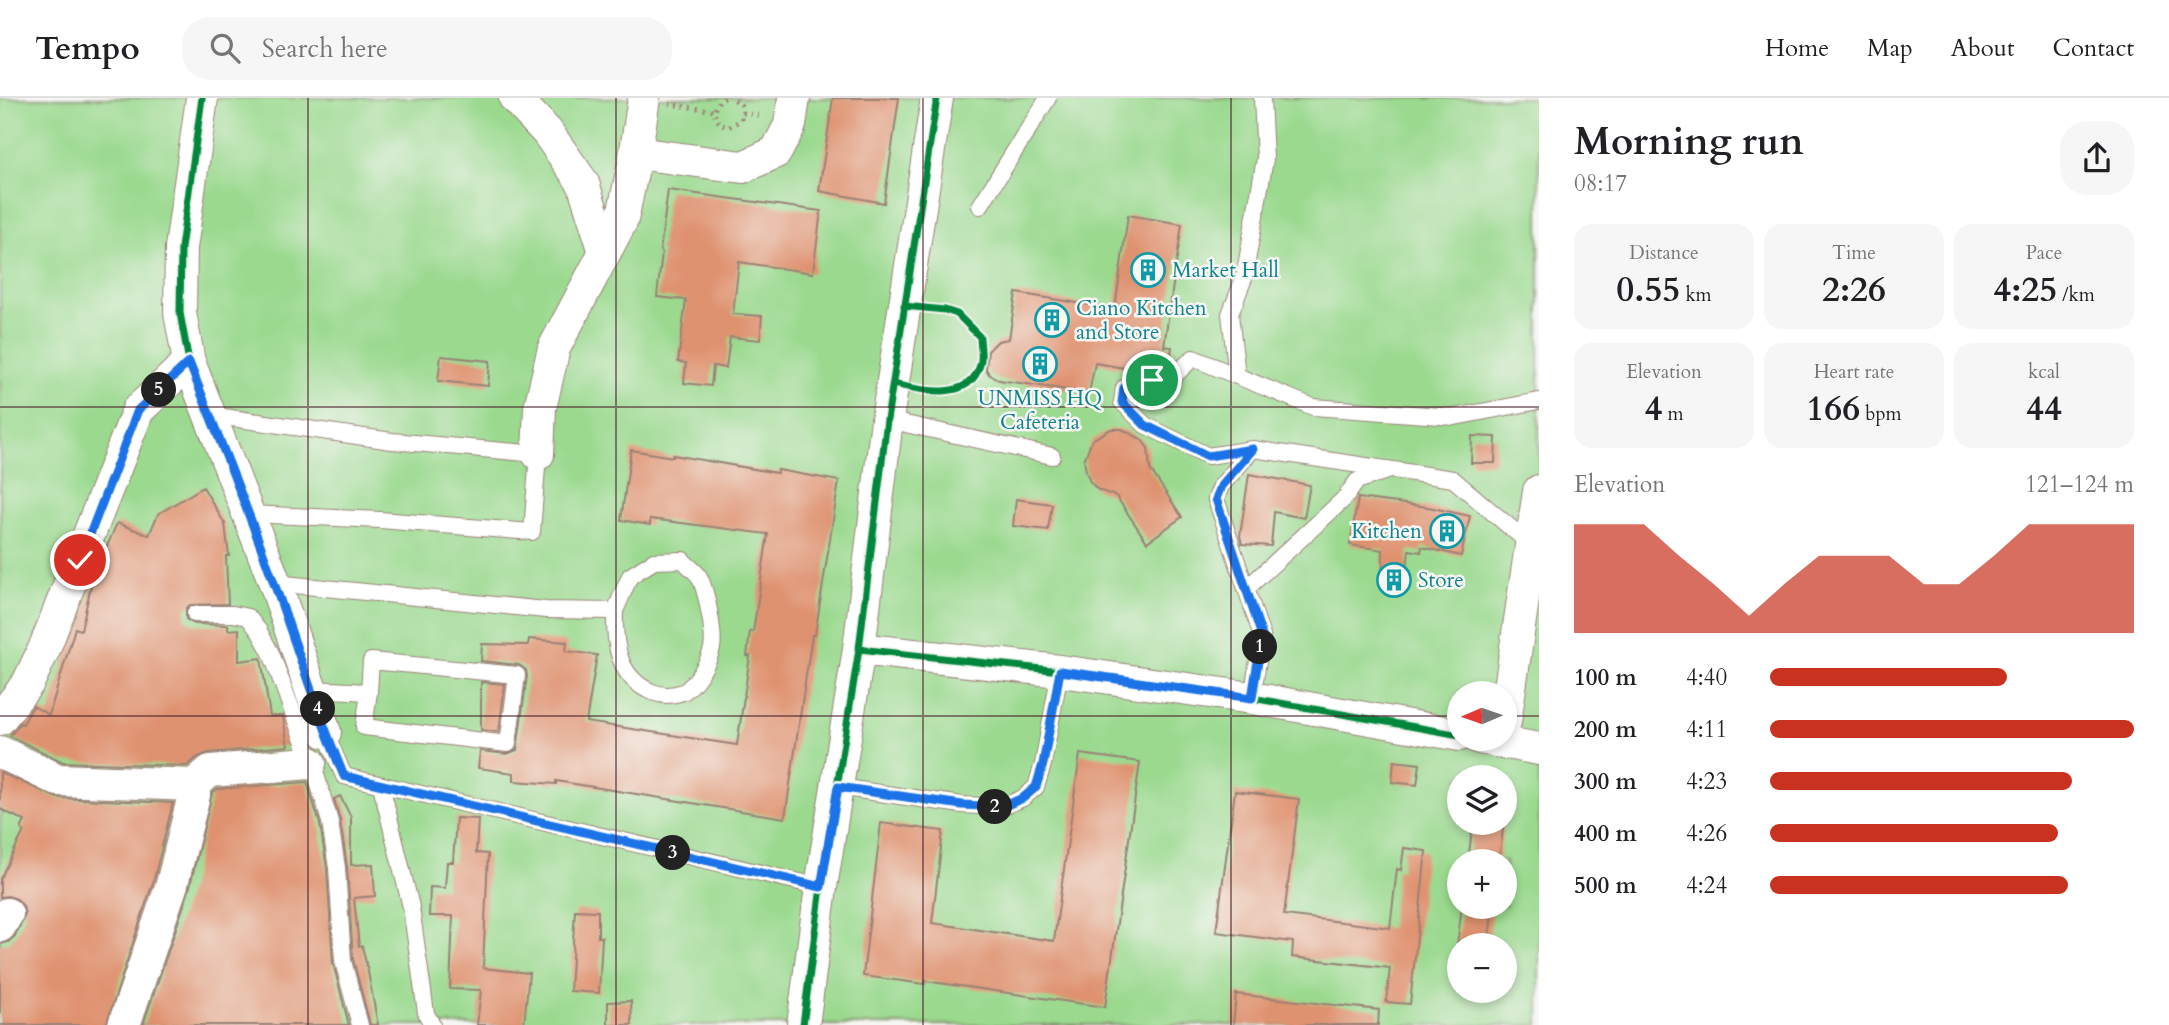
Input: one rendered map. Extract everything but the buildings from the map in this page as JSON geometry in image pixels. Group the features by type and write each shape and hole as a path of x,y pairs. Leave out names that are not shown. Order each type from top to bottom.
{"street":[{"path":"202,98 181,248 180,313 189,362 275,583 325,732"},
{"path":"515,98 547,132 583,183 605,252"},
{"path":"636,153 743,167 776,152 790,125 794,98"},
{"path":"803,1025 821,887 859,649 887,420 937,98"},
{"path":"538,454 540,408 554,348 622,220 636,153 643,99"},
{"path":"0,719 28,683 44,649 138,410 189,362"},
{"path":"1507,681 1539,491"},
{"path":"859,649 1060,671 1252,698 1447,733"},
{"path":"1517,742 1539,749"},
{"path":"0,752 58,780 194,785"},
{"path":"124,1025 172,884 194,785 210,771 310,763"}],"lane":[{"path":"980,206 1048,98"},
{"path":"1237,376 1230,314 1244,278 1265,159 1262,98"},
{"path":"1531,545 1453,479 1253,449 1208,456 1145,425 1122,402 1124,388 1174,376 1193,358 1313,407 1455,417 1539,401"},
{"path":"210,415 392,441 538,454 532,533 380,520 249,514"},
{"path":"887,420 1052,456"},
{"path":"1252,698 1262,636 1216,499 1221,486 1253,449"},
{"path":"1246,589 1345,498 1357,481 1390,470"},
{"path":"682,560 698,576 709,608 712,648 699,675 684,691 662,696 638,686 622,665 614,637 615,611 630,576 653,561 682,560"},
{"path":"275,583 546,610 615,611"},
{"path":"195,614 233,614 248,617 271,653 330,822 337,868 344,961 360,1025"},
{"path":"371,661 517,675 508,744 364,727 369,692 371,661"},
{"path":"838,787 962,805 1002,807 1023,798 1036,787 1043,764 1060,671"},
{"path":"312,689 369,692"},
{"path":"325,732 344,776 821,887"},
{"path":"381,785 411,907 426,1013 432,1025"}],"path":[{"path":"725,98 719,101 714,111 716,120 729,127 741,120 743,113 741,105 732,98"},
{"path":"643,99 714,111"},
{"path":"743,113 770,118"}],"green space":[{"path":"0,98 1539,98 1539,1025 0,1025"}],"cycle path":[{"path":"202,98 181,248 180,313 189,362 275,583 325,732"},
{"path":"803,1025 821,887 859,649 887,420 937,98"},
{"path":"893,384 930,391 955,389 966,385 974,377 981,362 980,337 957,314 945,310 904,306"},
{"path":"859,649 1060,671 1252,698 1447,733"}],"place":[{"name":"Market Hall","path":"1148,270"},
{"name":"Ciano Kitchen and Store","path":"1052,320"},
{"name":"UNMISS HQ Cafeteria","path":"1040,364"},
{"name":"Kitchen","path":"1447,531"},
{"name":"Store","path":"1394,580"}],"route":[{"path":"80,560 138,410 189,362 275,583 325,732 344,776 821,887 838,787 962,805 1002,807 1023,798 1036,787 1043,764 1060,671 1252,698 1262,636 1216,499 1221,486 1253,449 1208,456 1145,425 1122,402 1124,388 1152,380"}]}
